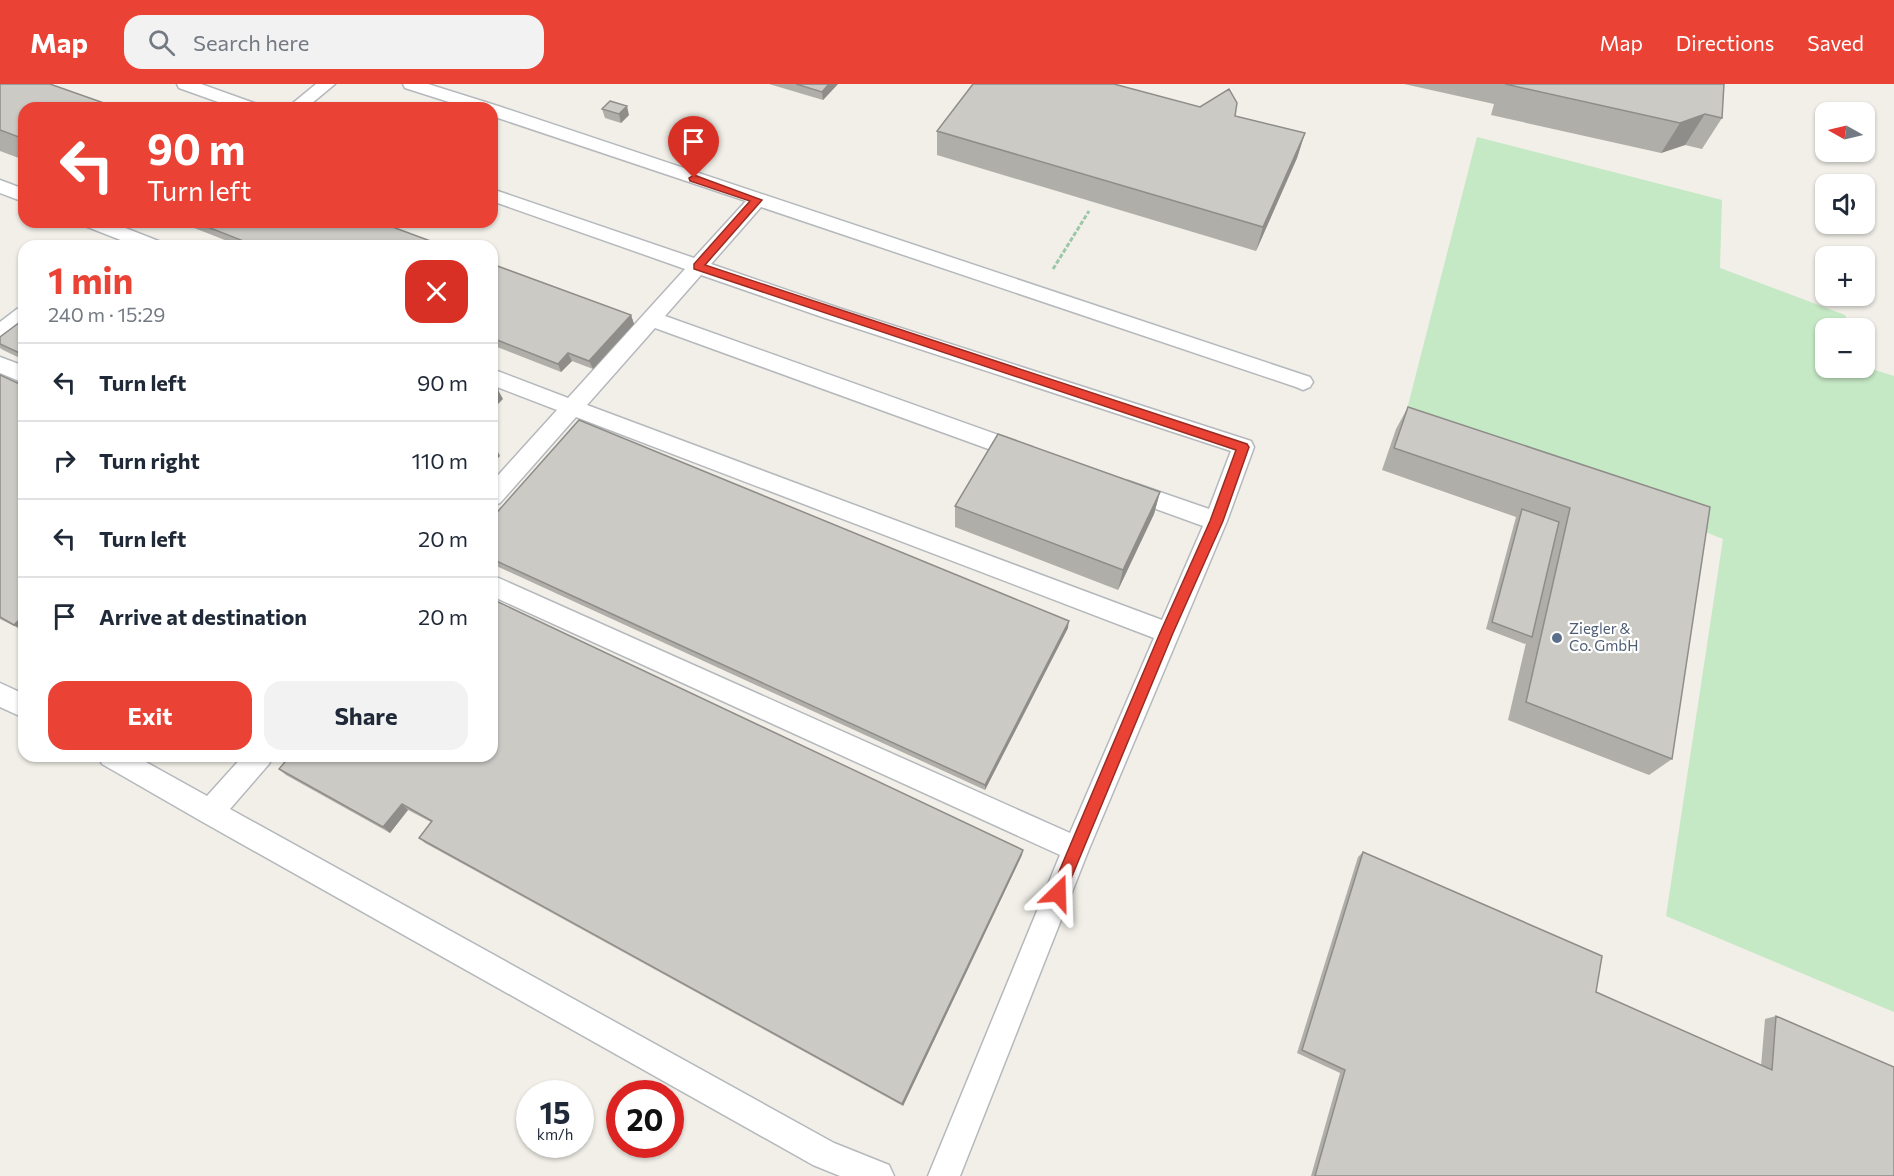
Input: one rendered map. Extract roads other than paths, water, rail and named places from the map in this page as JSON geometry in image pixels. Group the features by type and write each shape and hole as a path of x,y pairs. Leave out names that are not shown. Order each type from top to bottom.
{"lane":[{"path":"185,84 234,102"},
{"path":"303,102 327,84"},
{"path":"411,84 466,102"},
{"path":"498,112 1303,382"},
{"path":"0,186 18,194"},
{"path":"498,197 1243,447 1216,521 1076,849 944,1176"},
{"path":"498,489 757,200"},
{"path":"100,228 117,240 133,228"},
{"path":"0,333 18,319"},
{"path":"651,319 1039,458"},
{"path":"0,364 18,372"},
{"path":"498,379 1167,633"},
{"path":"1106,482 1216,521"},
{"path":"498,588 1076,849"},
{"path":"0,694 18,704"},
{"path":"122,762 824,1154 878,1176"},
{"path":"210,812 255,762"}],"place":[{"name":"Ziegler & Co. GmbH","path":"1557,638"}]}
